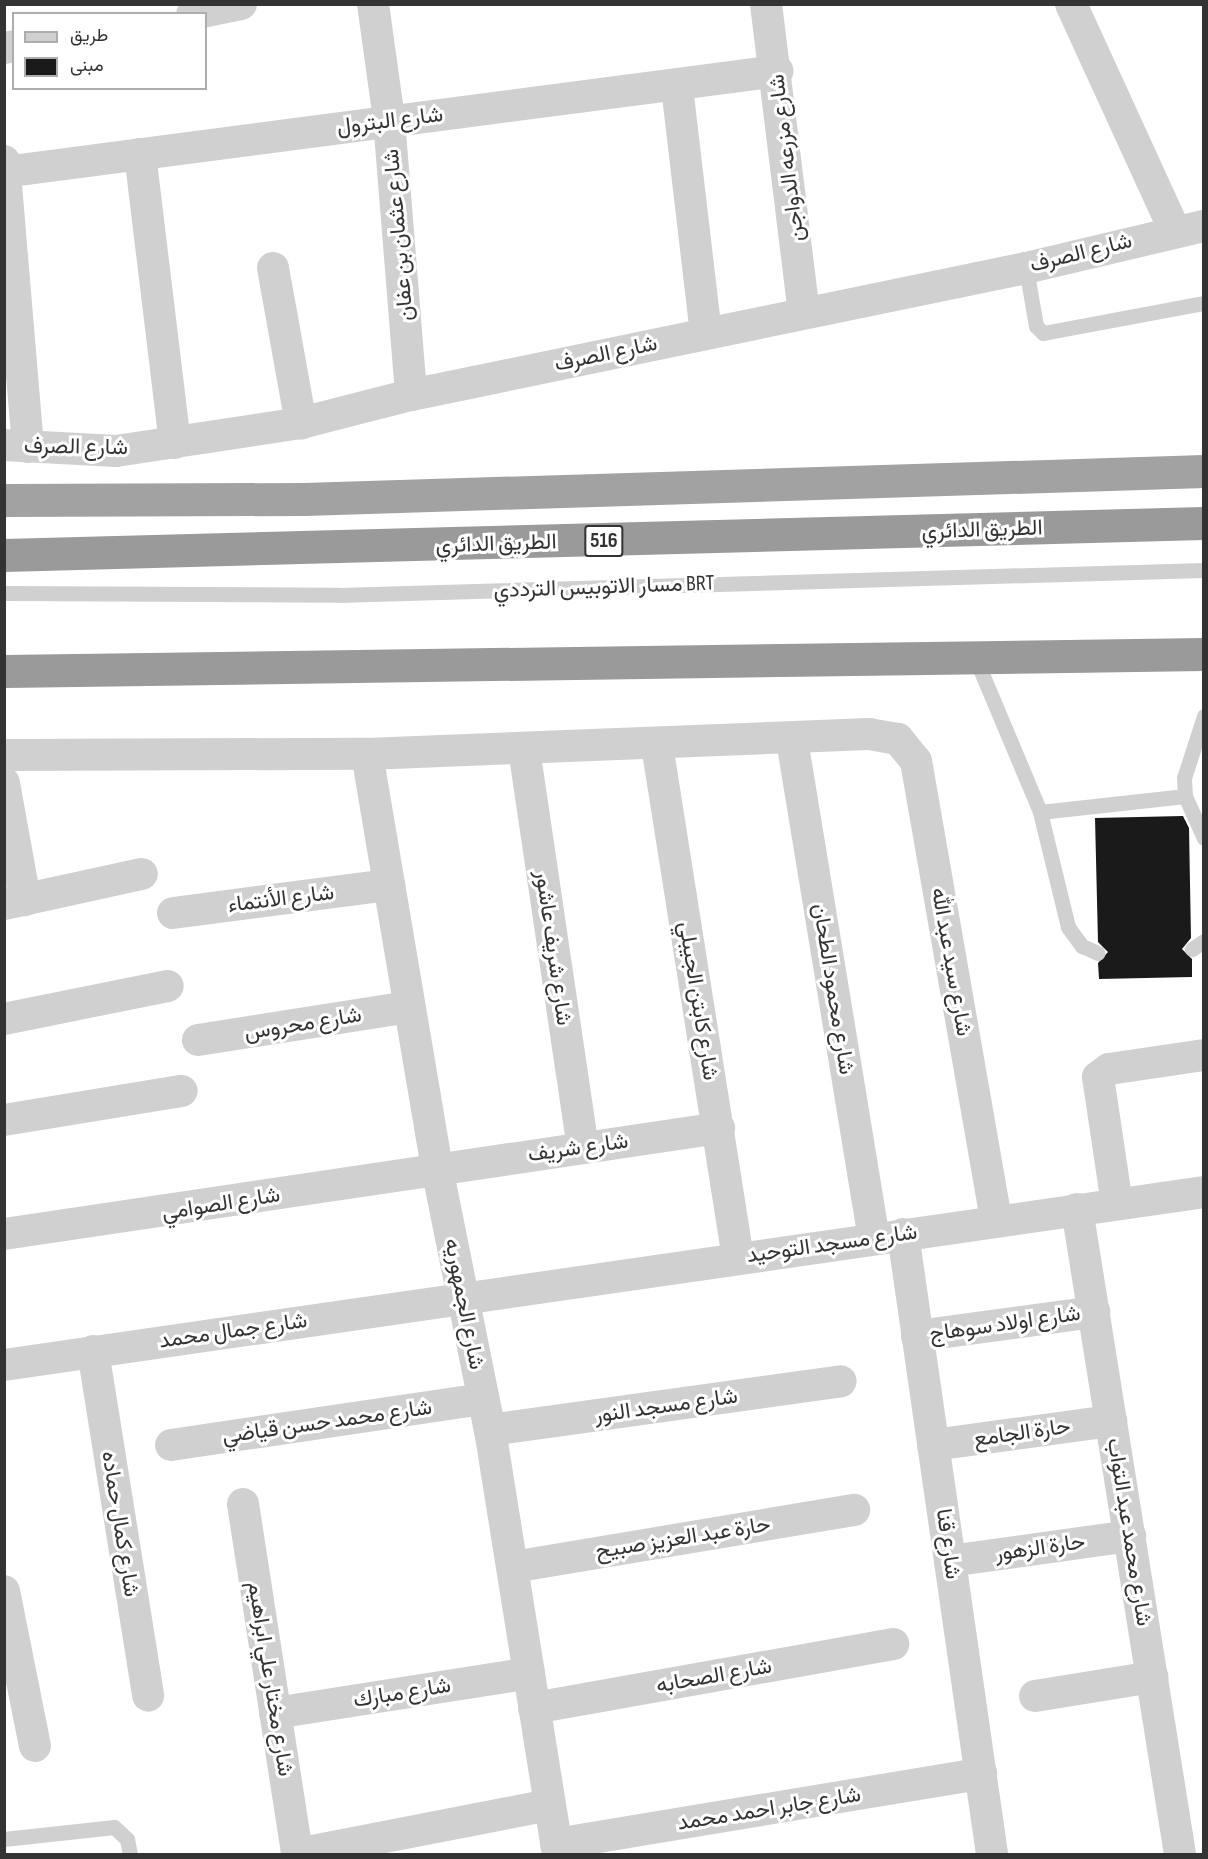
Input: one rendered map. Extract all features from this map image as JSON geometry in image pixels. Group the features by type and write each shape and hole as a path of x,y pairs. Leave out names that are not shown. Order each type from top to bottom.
{"highway":[{"name":"516","path":"4,500 304,499 1203,471"},
{"name":"الطريق الدائري","path":"4,555 1203,524"},
{"path":"4,671 1203,654"}],"street":[{"path":"202,12 241,4"},
{"name":"شارع عثمان بن عفان","path":"374,4 390,120 411,395"},
{"name":"شارع مزرعه الدواجن","path":"766,4 777,71 804,312"},
{"path":"1071,4 1189,227"},
{"name":"شارع البترول","path":"5,169 140,154 390,120 677,87 777,71"},
{"path":"677,87 706,333"},
{"path":"140,154 175,443"},
{"path":"5,169 16,446"},
{"name":"شارع الصرف","path":"16,446 116,451 301,423 411,395 804,312 1026,268 1189,227"},
{"path":"273,268 301,423"},
{"name":"شارع سيد عبد الله","path":"4,755 367,754 792,740 869,734 898,738 916,761 996,1221"},
{"name":"شارع محمود الطحان","path":"792,740 888,1236"},
{"name":"شارع كابتن الجيبلي","path":"657,745 738,1258"},
{"name":"شارع شريف عاشور","path":"524,749 583,1147"},
{"name":"شارع الجمهوريه","path":"367,754 437,1168 461,1298 490,1430 557,1849"},
{"path":"4,783 15,902 142,874"},
{"name":"شارع الأنتماء","path":"173,913 389,885"},
{"path":"4,1019 168,986"},
{"name":"شارع محروس","path":"198,1040 409,1007"},
{"path":"1117,1204 1098,1077 1109,1069 1203,1055"},
{"path":"4,1120 182,1091"},
{"name":"شارع شريف","path":"437,1168 719,1128"},
{"name":"شارع الصوامي","path":"4,1234 437,1168"},
{"name":"شارع مسجد التوحيد","path":"461,1298 1203,1192"},
{"name":"شارع محمد عبد التواب","path":"1077,1209 1180,1854"},
{"name":"شارع قنا","path":"888,1236 917,1336 992,1854"},
{"name":"شارع جمال محمد","path":"4,1365 461,1298"},
{"name":"شارع اولاد سوهاج","path":"917,1336 1094,1312"},
{"name":"شارع كمال حماده","path":"93,1352 148,1696"},
{"name":"شارع مسجد النور","path":"490,1430 841,1381"},
{"name":"شارع محمد حسن قياضي","path":"171,1445 483,1399"},
{"name":"حارة الجامع","path":"933,1445 1111,1421"},
{"name":"شارع مختار علي ابراهيم","path":"243,1504 297,1854"},
{"name":"حارة عبد العزيز صبيح","path":"513,1567 854,1510"},
{"name":"حارة الزهور","path":"950,1561 1130,1536"},
{"path":"4,1591 35,1746"},
{"name":"شارع الصحابه","path":"534,1708 893,1644"},
{"name":"شارع مبارك","path":"275,1713 529,1673"},
{"path":"1035,1696 1152,1677"},
{"name":"شارع جابر احمد محمد","path":"557,1849 981,1774"},
{"path":"297,1854 549,1805"}],"lane":[{"path":"1026,268 1036,326 1043,333 1203,303"},
{"name":"مسار الاتوبيس الترددي BRT","path":"4,593 339,595 1203,570"},
{"path":"975,657 1040,812 1068,927 1082,946 1098,953"},
{"path":"1203,716 1188,759 1185,796 1203,838"},
{"path":"1040,812 1185,796"},
{"path":"4,1839 114,1827 127,1839 130,1854"}],"building":[{"path":"1183,816 1189,828 1191,938 1182,949 1192,959 1192,977 1099,979 1098,963 1108,952 1098,942 1095,818"}]}
